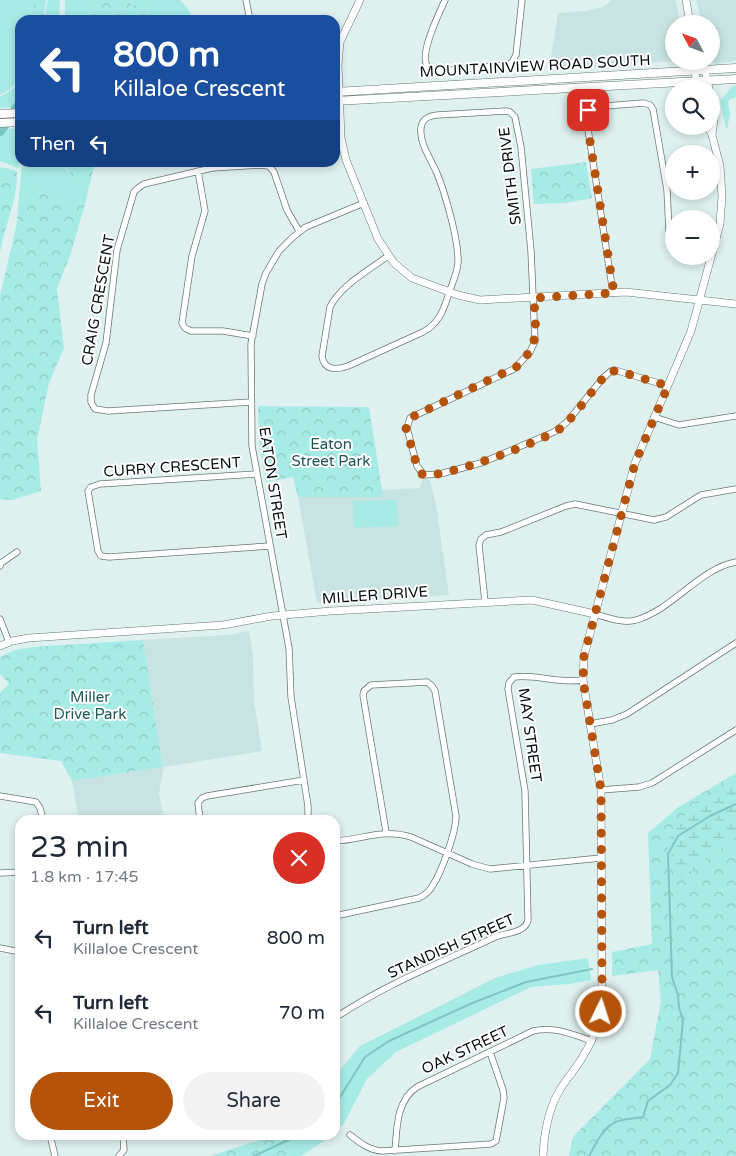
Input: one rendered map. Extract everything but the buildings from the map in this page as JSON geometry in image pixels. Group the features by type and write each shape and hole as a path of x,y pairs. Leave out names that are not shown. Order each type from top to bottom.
{"main road":[{"name":"MOUNTAINVIEW ROAD SOUTH","path":"720,69 736,68"},
{"name":"MOUNTAINVIEW ROAD SOUTH","path":"340,92 705,70"},
{"name":"MOUNTAINVIEW ROAD SOUTH","path":"720,82 736,79"},
{"name":"MOUNTAINVIEW ROAD SOUTH","path":"340,101 665,86"},
{"path":"0,114 15,113"},
{"path":"0,123 15,122"}],"street":[{"path":"246,0 249,15"},
{"path":"340,37 360,0"},
{"path":"445,0 426,44 425,57 427,65 430,69 438,71 507,65 512,62 516,55 522,0"},
{"path":"686,0 689,15"},
{"path":"705,70 707,80"},
{"path":"695,71 697,80"},
{"path":"614,293 586,116 588,110 593,107 643,102 650,105 653,109 667,190 668,210"},
{"name":"SMITH DRIVE","path":"449,292 458,263 455,239 443,189 422,140 421,127 423,120 429,116 506,111 512,113 517,121 522,147 534,298"},
{"path":"340,124 342,147 378,239 397,267 412,278 449,292 480,300 637,293 736,304"},
{"path":"712,135 720,166 722,196 720,224"},
{"name":"CRAIG CRESCENT","path":"218,167 144,184 134,192 117,250 106,343 91,395 91,402 95,409 108,411 251,402"},
{"name":"CRAIG CRESCENT","path":"270,167 274,172 286,210 299,232"},
{"path":"198,171 205,211 192,256 182,323 185,328 191,331 223,332 252,336"},
{"name":"EATON STREET","path":"308,815 291,697 289,648 252,446 252,336 260,292 266,273 279,251 299,232 317,222 364,203"},
{"path":"388,256 340,292 333,300 330,307 322,356 328,368 339,369 348,366 430,329 439,319 449,292"},
{"path":"543,1156 546,1127 555,1099 582,1059 592,1040 598,1022 602,997 601,790 583,680 584,656 635,463 689,336 708,265"},
{"path":"534,298 535,340 530,352 518,366 410,418 406,428 417,466 424,475 435,475 481,463 554,432 563,426 611,371 618,371 668,386"},
{"path":"654,418 679,425 736,416"},
{"name":"CURRY CRESCENT","path":"258,474 100,484 91,487 88,491 100,556 109,558 270,546"},
{"path":"485,602 479,545 483,537 501,532 570,504 592,507 647,520 661,519 701,495 736,489"},
{"path":"0,566 1,563 17,552"},
{"name":"MILLER DRIVE","path":"0,646 8,642 42,637 223,625 283,615 532,600 628,621 636,620 656,611 712,572 727,564 736,562"},
{"path":"0,619 8,642"},
{"path":"590,724 612,720 627,714 736,643"},
{"name":"MAY STREET","path":"527,866 525,791 508,689 509,683 514,677 523,676 571,682 583,680"},
{"path":"340,915 419,898 433,886 446,853 455,828 456,816 435,692 432,686 426,682 371,685 364,690 363,695 386,832"},
{"path":"601,790 652,783 736,730"},
{"path":"199,815 198,803 207,796 304,780"},
{"path":"0,796 36,802 42,815"},
{"path":"340,840 386,832 408,836 483,868 497,869 601,858"},
{"name":"STANDISH STREET","path":"340,1014 378,993 501,934 522,930 528,920 527,866"},
{"path":"0,873 15,872"},
{"path":"0,948 15,951"},
{"name":"OAK STREET","path":"395,1151 400,1112 408,1094 425,1082 533,1032 544,1029 552,1029 592,1040"},
{"path":"350,1135 372,1149 395,1151 485,1146 496,1141 504,1098 490,1052"},
{"path":"51,1140 55,1156"},
{"path":"119,1156 124,1150 123,1140"}],"shaded area":[{"path":"612,0 676,0 678,15 665,15 665,62 549,70 558,13 586,11 603,7"},
{"path":"696,0 736,0 736,61 720,63 720,15 700,15"},
{"path":"423,479 430,480 436,504 449,595 317,603 298,497 381,497 382,490 420,488"},
{"path":"249,631 253,655 254,700 262,751 164,767 159,793 163,815 78,815 72,781 163,767 143,640 228,635"}],"green space":[{"path":"0,0 35,0 33,15 15,15 15,84 0,95"},
{"path":"35,0 46,0 44,15 33,15"},
{"path":"48,0 60,0 59,15 45,15"},
{"path":"65,0 97,0 90,15 65,15"},
{"path":"97,0 123,0 127,3 146,8 147,15 90,15"},
{"path":"123,0 180,0 191,15 147,15 146,8 127,3"},
{"path":"736,85 736,97 729,100 730,115 726,129 720,100"},
{"path":"15,87 15,107 0,108 0,97"},
{"path":"15,128 15,167 0,161 0,136 8,129"},
{"path":"586,162 592,198 565,203 534,204 531,169"},
{"path":"0,167 17,172 17,182 0,253"},
{"path":"22,167 65,167 72,175 91,179 85,204 77,201 66,201 30,189 18,207"},
{"path":"66,167 94,167 91,179 73,177"},
{"path":"30,189 66,201 77,201 85,204 70,256 57,288 64,348 49,383 37,439 41,491 12,500 0,499 0,296 17,223 18,207"},
{"name":"Eaton Street Park","path":"258,406 369,407 382,497 298,497 293,477 266,482 259,443"},
{"path":"397,500 398,526 354,528 353,501"},
{"name":"Miller Drive Park","path":"143,640 163,767 72,781 61,761 0,753 0,693 9,683 0,674 0,657 15,650 32,647"},
{"path":"736,773 736,1156 569,1156 573,1137 650,1059 661,1001 658,970 612,976 612,952 652,944 648,833 677,808"},
{"path":"736,776 736,837 682,879 666,843 693,803"},
{"path":"588,958 591,980 531,987 396,1052 367,1079 340,1127 340,1070 360,1046 495,978 538,965"},
{"path":"260,1140 280,1140 290,1154 289,1156 210,1156"},
{"path":"280,1140 325,1140 301,1156 289,1156 290,1154"}],"waterway":[{"path":"0,131 15,111"},
{"path":"589,1156 600,1137 611,1124 622,1120 643,1117 648,1101 670,1085 678,1073 683,1020 672,977 668,854 678,836 710,816 736,804"},
{"path":"340,1097 365,1057 389,1041 470,1004 526,982 592,969"},
{"path":"254,1156 288,1140"}],"route":[{"path":"588,110 586,116 614,293 534,298 535,340 530,352 518,366 410,418 406,428 419,470 422,474 430,476 481,463 560,429 611,371 618,371 668,386 635,463 584,656 583,680 601,790 601,1012"}]}
